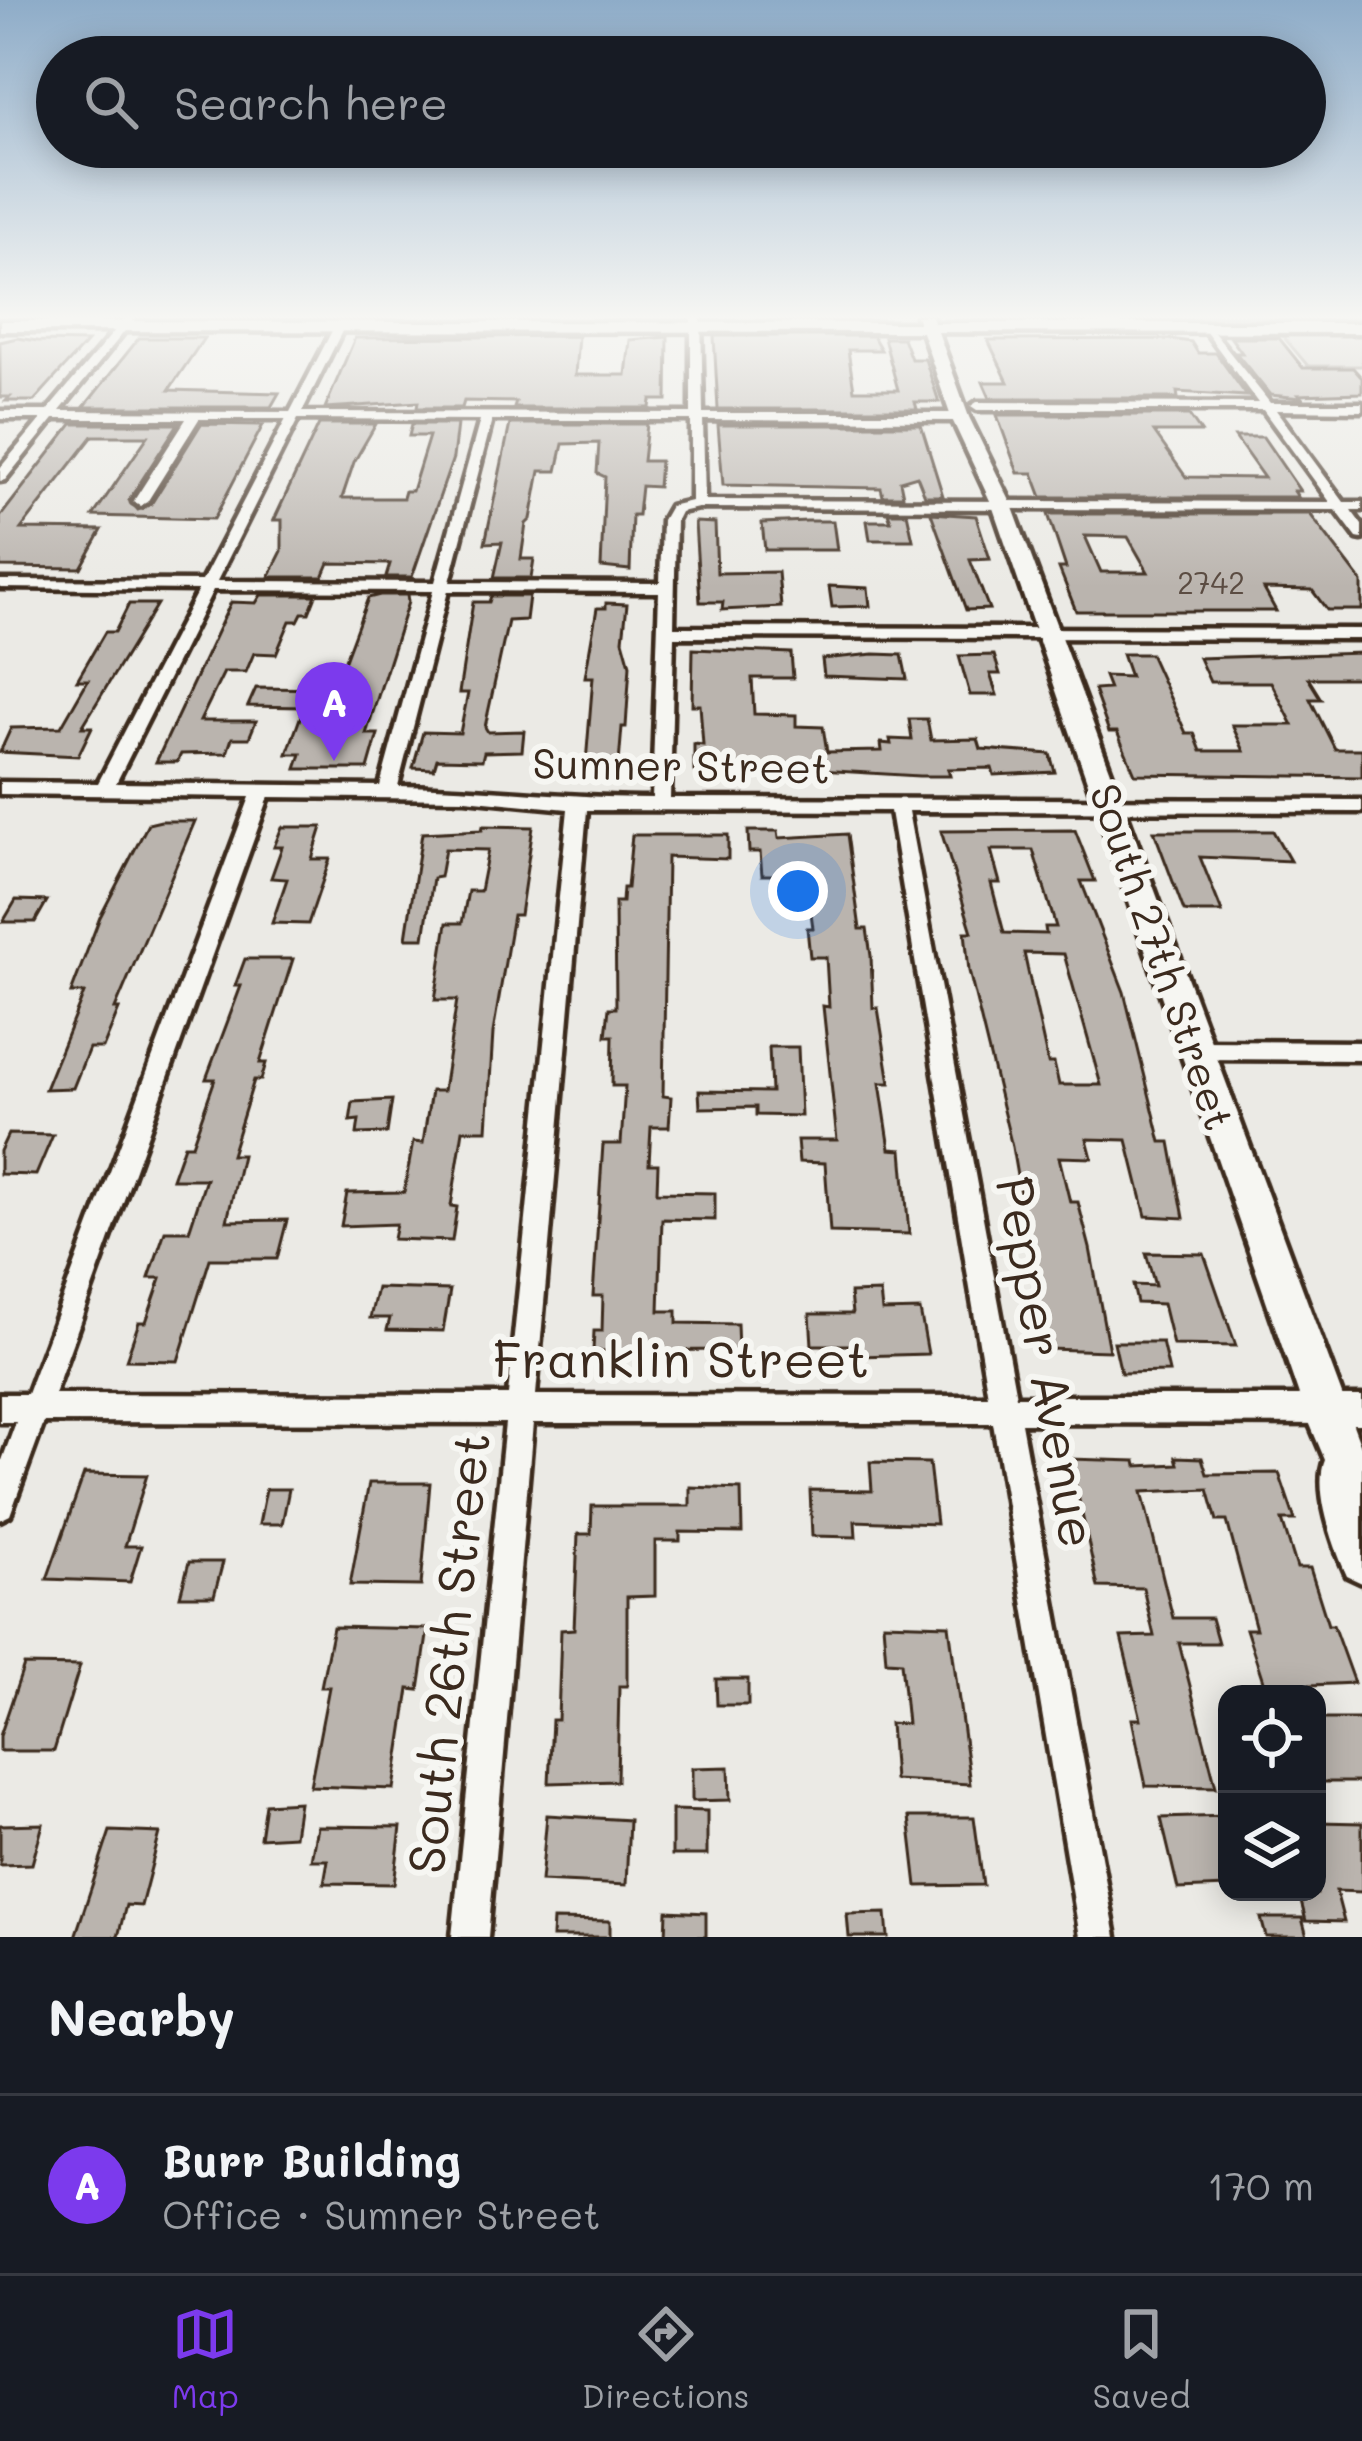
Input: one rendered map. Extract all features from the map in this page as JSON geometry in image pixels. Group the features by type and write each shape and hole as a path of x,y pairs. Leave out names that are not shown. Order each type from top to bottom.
{"main road":[{"name":"South 27th Street","path":"956,406 1002,505"},
{"name":"South 27th Street","path":"977,406 1002,505 1195,1050 1343,1410 1362,1496"},
{"name":"South 27th Street","path":"1343,1410 1362,1561"}],"street":[{"path":"0,477 57,406"},
{"path":"104,788 300,406"},
{"path":"697,406 698,504"},
{"path":"1266,406 1362,535"},
{"path":"0,415 959,417"},
{"path":"140,502 195,416"},
{"path":"387,793 487,416"},
{"path":"661,804 671,513 684,505 1362,506"},
{"path":"0,584 668,588"},
{"path":"666,632 1362,634"},
{"name":"Sumner Street","path":"0,788 465,793 578,804 1362,806"},
{"path":"0,1505 262,790"},
{"name":"South 26th Street","path":"470,1937 578,804"},
{"name":"Pepper Avenue","path":"898,805 1098,1937"},
{"path":"1195,1050 1362,1051"},
{"name":"Franklin Street","path":"0,1408 1343,1410"}],"building":[{"path":"84,406 271,406 271,407"},
{"path":"515,406 650,406 650,408"},
{"path":"718,406 917,409 718,409"},
{"path":"997,415 1189,415 1201,432 1154,432 1186,477 1264,478 1235,437 1263,437 1300,491 1294,491 1298,497 1042,497 1033,473 1018,473"},
{"path":"72,424 178,424 129,500 138,510 151,504 201,424 263,425 214,519 93,516 148,436 93,436 21,529 102,530 81,568 0,567 0,517"},
{"path":"319,424 376,424 354,462 342,498 403,498 405,491 412,491 429,436 409,436 412,424 457,424 453,458 412,577 386,577 390,564 329,563 323,577 269,577 282,551 282,520 274,520"},
{"path":"510,424 647,424 643,461 660,461 658,487 641,486 638,515 632,515 630,570 601,567 605,477 597,473 599,443 563,444 557,471 540,471 526,524 521,559 534,559 531,578 494,578 502,542 485,543"},
{"path":"718,425 921,425 943,496 925,496 917,476 900,481 903,496 883,496 881,488 723,485"},
{"path":"888,513 907,513 913,540 870,540 867,521 891,521"},
{"path":"931,513 976,516 990,559 970,560 989,609 966,610"},
{"path":"1048,514 1310,514 1362,582 1362,610 1327,610 1312,590 1264,589 1276,611 1076,611 1059,568 1066,568","holes":["1085,536 1128,537 1148,572 1101,572"]},
{"path":"833,521 837,550 765,550 762,523"},
{"path":"695,522 715,523 717,573 778,572 781,607 722,610 723,602 700,602"},
{"path":"829,586 868,588 870,606 832,607"},
{"path":"261,595 316,595 309,613 290,621 276,654 254,653 246,672 224,672 200,721 256,721 249,738 232,738 227,753 181,754 177,762 156,762 231,602 256,603"},
{"path":"407,595 408,602 366,734 378,734 368,769 296,769 301,754 287,754 304,707 248,706 256,688 334,689 368,598"},
{"path":"491,596 529,596 526,620 508,621 485,727 488,732 524,731 522,751 484,752 482,760 437,759 434,769 413,768 423,732 460,733 468,693 459,693 473,602 489,602"},
{"path":"606,603 627,604 623,640 630,665 626,727 622,727 618,775 585,775 593,677 585,677 597,608 606,608"},
{"path":"129,604 157,604 82,727 92,727 78,756 0,752 11,728 61,727 88,680 77,680 105,632 115,632"},
{"path":"693,649 791,653 793,678 752,678 754,714 796,715 796,726 823,727 827,752 882,751 881,743 891,744 890,739 912,740 909,719 927,719 931,740 978,739 981,749 1050,754 1055,772 994,775 992,768 948,769 950,776 919,776 786,768 787,774 725,776 724,771 694,771 694,744 703,745 700,705 692,705"},
{"path":"1362,653 1362,678 1308,678 1321,699 1310,699 1335,749 1362,749 1362,777 1135,774 1117,732 1109,732 1094,690 1109,689 1104,676 1130,677 1122,654 1150,654 1186,733 1194,733 1201,751 1244,751 1232,725 1293,725 1271,682 1210,682 1199,658"},
{"path":"902,655 907,679 824,676 822,659"},
{"path":"994,655 1000,674 990,674 997,695 970,695 959,656"},
{"path":"195,821 103,1048 89,1048 73,1088 45,1089 84,993 71,993 100,917 148,824"},
{"path":"483,826 533,827 520,915 513,915 493,1033 487,1130 463,1130 451,1206 457,1207 452,1241 393,1239 396,1224 341,1226 347,1193 404,1192 413,1142 423,1143 431,1091 443,1091 457,1000 435,1000 447,923 462,923 468,891 480,891 488,850 445,849 440,877 433,878 424,938 406,938 422,833 482,830"},
{"path":"282,827 322,827 312,859 330,859 308,924 272,923 287,879 271,878 282,847 274,847"},
{"path":"1075,830 1095,881 1081,881 1124,992 1161,1142 1170,1142 1184,1218 1146,1216 1127,1140 1087,1139 1092,1158 1059,1157 1070,1202 1078,1202 1090,1248 1109,1351 1047,1349 1012,1147 969,971 965,932 972,932 941,831","holes":["991,850 1033,850 1056,927 1045,927 1046,934 1004,933 991,883 1000,883","1024,953 1064,954 1101,1085 1059,1085 1054,1063 1048,1063"]},
{"path":"748,831 778,831 779,838 847,834 860,929 867,929 873,1008 878,1008 890,1083 880,1083 890,1149 902,1150 909,1234 830,1232 825,1163 799,1162 797,1140 837,1140 823,1006 829,1007 826,957 810,957 807,928 813,928 806,875 762,875 760,852 749,852"},
{"path":"1154,831 1273,831 1290,861 1200,857 1222,912 1184,911"},
{"path":"632,835 728,835 728,859 667,857 663,1096 671,1097 669,1127 651,1127 649,1164 658,1164 657,1192 715,1193 715,1220 662,1219 659,1311 677,1311 677,1323 737,1324 738,1350 593,1351 594,1331 602,1331 603,1296 593,1296 603,1144 621,1144 625,1086 612,1086 613,1036 606,1036 609,1008 616,1008 615,902 622,902 623,888 627,888"},
{"path":"16,900 47,901 35,922 3,922"},
{"path":"245,959 293,959 260,1063 266,1063 261,1080 254,1080 231,1155 242,1155 227,1221 287,1220 277,1259 210,1259 178,1361 126,1360 161,1278 149,1278 165,1231 189,1231 206,1179 172,1179 184,1145 192,1145 215,1079 206,1079 241,986 235,986"},
{"path":"769,1047 798,1047 801,1116 756,1115 756,1107 700,1108 699,1091 771,1092"},
{"path":"392,1100 387,1133 357,1134 359,1120 350,1121 353,1102"},
{"path":"8,1134 53,1135 36,1175 0,1174 0,1151"},
{"path":"1146,1253 1204,1254 1236,1346 1173,1345 1163,1304 1137,1303 1133,1285 1155,1286"},
{"path":"377,1288 450,1290 443,1331 387,1330 390,1318 370,1318"},
{"path":"880,1292 882,1311 920,1310 928,1354 858,1356 856,1345 812,1345 810,1314 852,1314 850,1293"},
{"path":"1114,1342 1162,1342 1169,1372 1121,1373"},
{"path":"1176,1457 1202,1458 1207,1474 1279,1473 1295,1520 1282,1520 1297,1568 1310,1568 1354,1683 1264,1685 1246,1629 1256,1629 1227,1521 1217,1521 1208,1489 1142,1492 1173,1618 1211,1618 1218,1643 1179,1643 1216,1787 1146,1786 1132,1719 1141,1719 1121,1637 1154,1636 1143,1588 1098,1587 1070,1459 1136,1461 1137,1466 1178,1464"},
{"path":"870,1462 929,1463 936,1524 855,1521 856,1537 812,1536 810,1490 872,1491"},
{"path":"84,1474 147,1475 125,1546 141,1546 130,1582 47,1579"},
{"path":"369,1483 430,1483 421,1586 350,1585"},
{"path":"690,1487 741,1489 742,1533 680,1532 680,1541 655,1541 655,1596 627,1597 627,1686 619,1686 617,1781 549,1783 552,1720 558,1720 561,1630 574,1629 578,1534 591,1534 592,1506 690,1506"},
{"path":"266,1489 289,1489 282,1524 259,1524"},
{"path":"189,1562 223,1562 214,1596 180,1596"},
{"path":"883,1623 949,1625 970,1784 894,1780 890,1723 907,1724 901,1662 886,1661"},
{"path":"333,1627 428,1629 419,1690 409,1689 394,1789 310,1786 329,1687 321,1687"},
{"path":"24,1665 80,1666 54,1751 0,1751 0,1736"},
{"path":"716,1679 748,1679 748,1705 717,1705"},
{"path":"1326,1719 1362,1719 1362,1782 1326,1782"},
{"path":"729,1767 730,1800 692,1801 692,1768"},
{"path":"299,1802 294,1836 260,1838 265,1804"},
{"path":"672,1810 707,1811 707,1855 672,1855"},
{"path":"547,1815 629,1820 626,1885 541,1881"},
{"path":"1218,1816 1218,1887 1178,1889 1161,1818"},
{"path":"909,1817 974,1817 983,1885 917,1886"},
{"path":"1326,1822 1362,1823 1362,1892 1336,1891 1344,1922 1306,1921 1301,1901 1326,1901"},
{"path":"43,1824 32,1864 0,1865 0,1825"},
{"path":"317,1826 401,1827 394,1884 324,1883 328,1860 311,1860"},
{"path":"110,1831 160,1833 141,1906 126,1905 118,1937 75,1937"},
{"path":"667,1911 706,1913 706,1937 666,1937"},
{"path":"886,1913 888,1937 849,1937 847,1914"},
{"path":"1261,1918 1302,1918 1307,1937 1266,1937"},
{"path":"553,1920 610,1921 610,1937 552,1937"}],"place":[{"name":"Burr Building","path":"334,761"}]}
